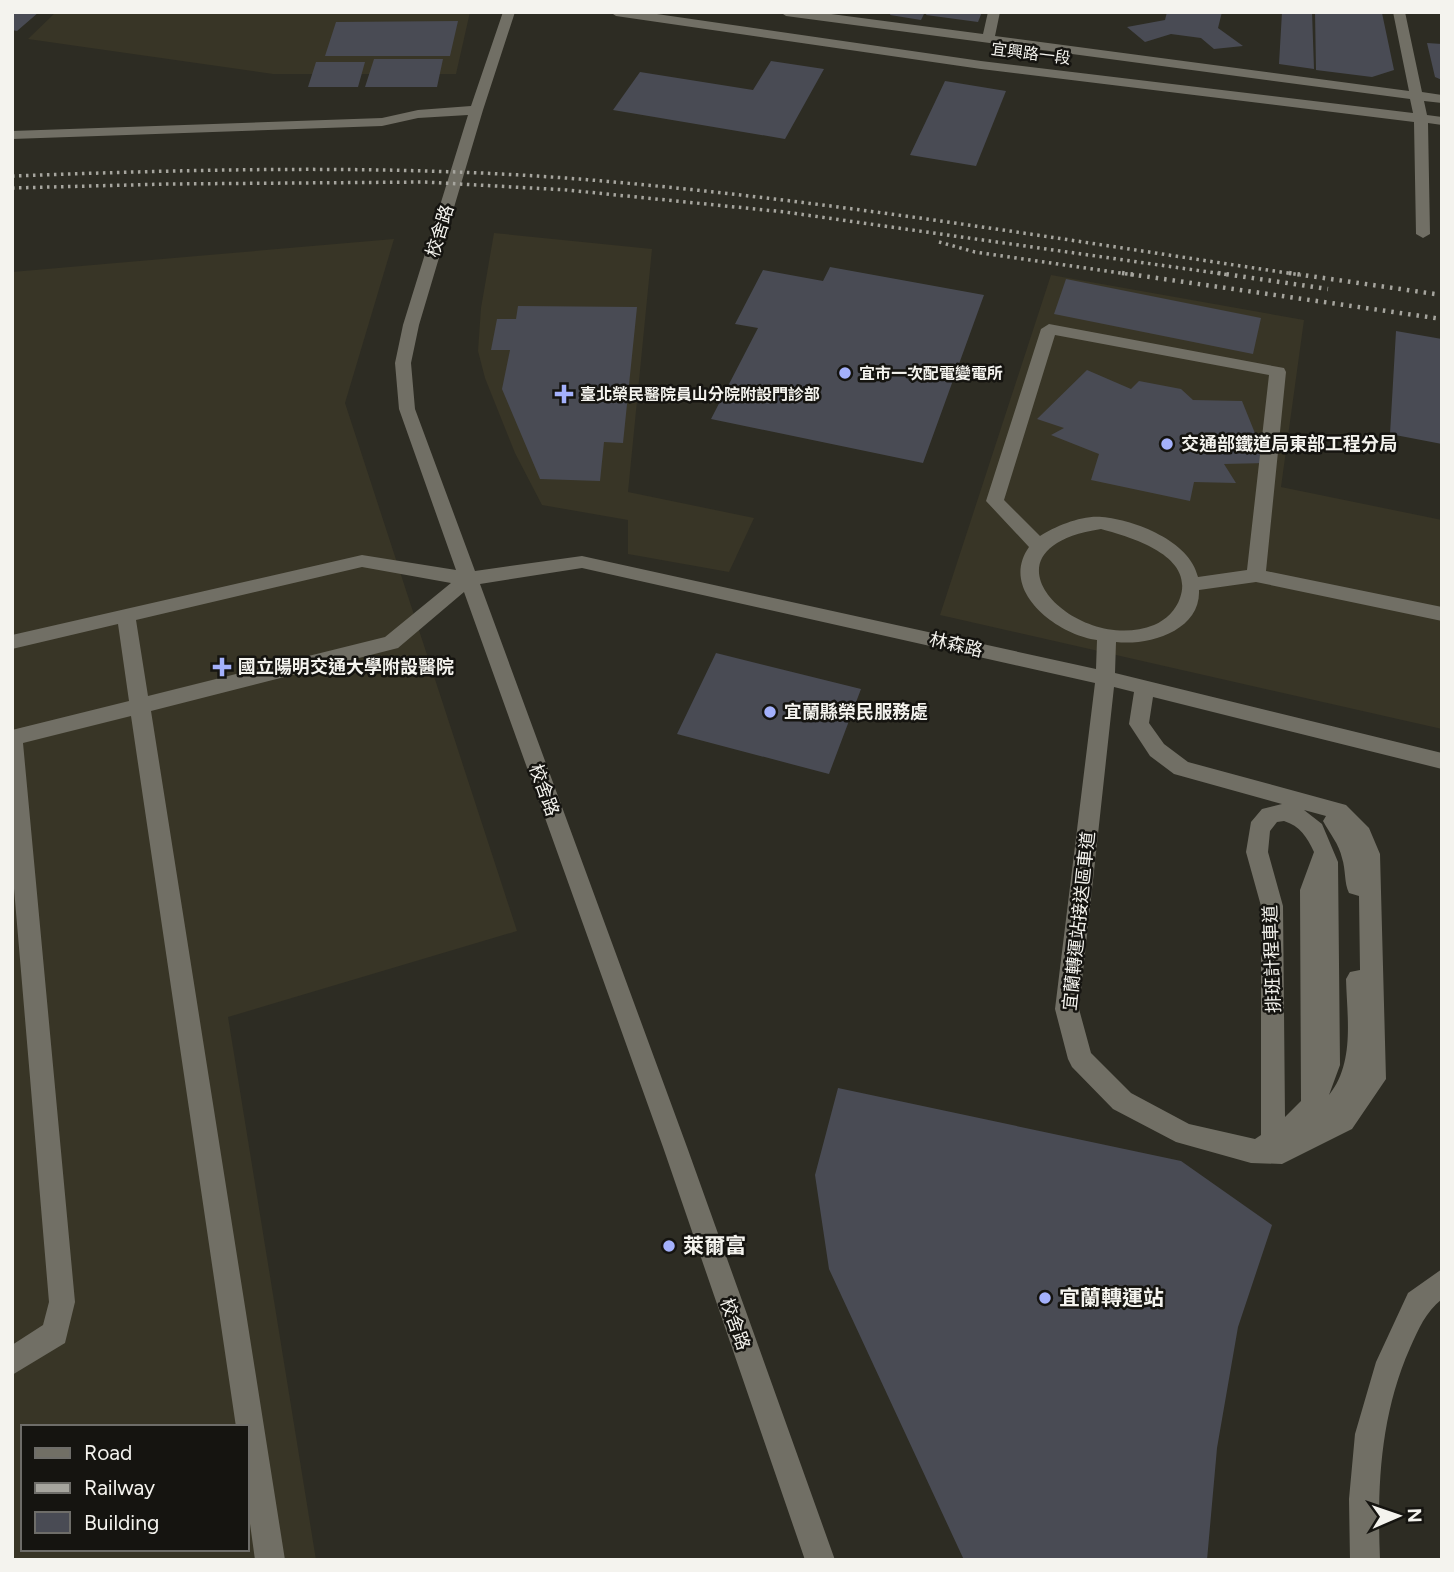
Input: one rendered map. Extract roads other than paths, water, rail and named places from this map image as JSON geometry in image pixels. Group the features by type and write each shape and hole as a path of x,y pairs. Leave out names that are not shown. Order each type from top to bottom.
{"street":[{"name":"校舍路","path":"509,12 476,110 411,325 403,363 407,408 675,1147 820,1560"},
{"name":"宜興路一段","path":"616,12 663,15 981,65 1442,121"},
{"name":"宜興路一段","path":"786,12 1442,99"},
{"path":"988,40 994,12"},
{"path":"1399,12 1421,118 1423,234"},
{"path":"12,135 382,122 418,114 476,110"},
{"path":"1039,546 995,501 1049,329 1278,372 1256,575"},
{"path":"1101,523 1127,527 1151,536 1172,549 1186,566 1192,585 1190,603 1179,619 1159,631 1133,636 1107,635 1080,628 1056,616 1039,599 1031,581 1031,562 1039,546 1054,533 1076,525 1101,523"},
{"path":"12,642 362,561 468,579"},
{"name":"林森路","path":"468,579 582,562 1145,687 1442,761"},
{"path":"1192,585 1256,575 1442,614"},
{"path":"12,1361 55,1333 62,1302 15,810 12,738 391,643 468,579"},
{"path":"126,615 270,1560"},
{"name":"宜蘭轉運站接送區車道","path":"1107,635 1105,678 1067,1009 1080,1059 1122,1101 1185,1134 1270,1148"},
{"path":"1145,687 1139,724 1157,750 1181,768 1290,797 1330,816 1347,838 1357,865 1359,1066 1346,1094 1326,1117 1270,1148"},
{"path":"1270,1148 1313,1105 1328,1065 1325,852 1322,833 1310,815 1290,797"},
{"name":"排班計程車道","path":"1270,1148 1272,906 1257,852 1259,828 1270,815 1284,812 1302,818 1314,830 1325,852"},
{"path":"1365,1560 1363,1499 1369,1434 1390,1362 1417,1302 1442,1282"}],"railway":[{"path":"12,176 302,169 447,172 591,180 769,198 1301,275"},
{"path":"12,188 424,182 567,190 785,212 1230,275"},
{"path":"939,242 975,252 1134,275"},
{"path":"1122,273 1442,319"},
{"path":"1218,273 1328,289"},
{"path":"1289,273 1442,295"}],"place":[{"name":"宜市一次配電變電所","path":"845,373"},
{"name":"臺北榮民醫院員山分院附設門診部","path":"564,394"},
{"name":"交通部鐵道局東部工程分局","path":"1167,444"},
{"name":"國立陽明交通大學附設醫院","path":"222,667"},
{"name":"宜蘭縣榮民服務處","path":"770,712"},
{"name":"萊爾富","path":"669,1246"},
{"name":"宜蘭轉運站","path":"1045,1298"}]}
